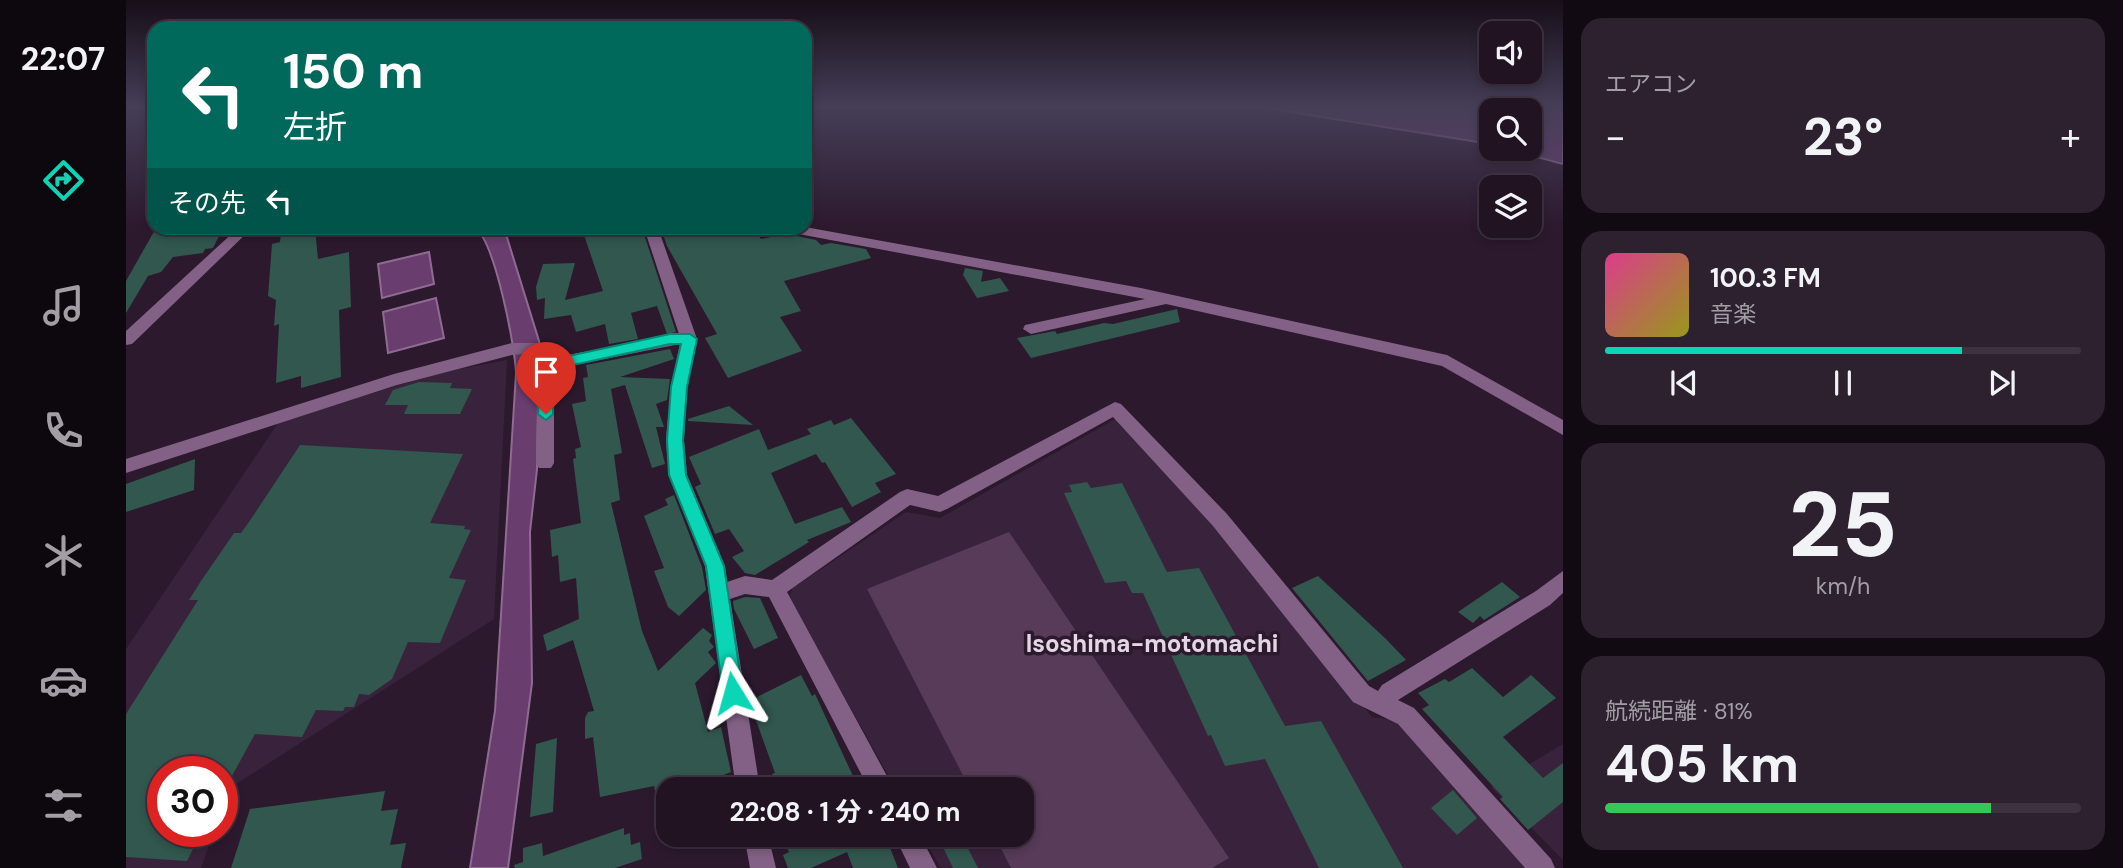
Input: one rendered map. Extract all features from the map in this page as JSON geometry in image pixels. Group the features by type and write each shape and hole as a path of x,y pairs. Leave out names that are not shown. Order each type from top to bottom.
{"street":[{"path":"812,232 870,240 1164,299 1447,361 1563,428"},
{"path":"126,340 238,235"},
{"path":"653,235 690,339 679,387 675,440 678,475 715,566 746,777"},
{"path":"1031,329 1164,299"},
{"path":"546,365 670,339 690,339"},
{"path":"126,466 394,380 512,349 541,347 546,365 545,463"},
{"path":"719,594 745,585 775,589 907,496 940,504 1115,408 1220,520 1361,694 1406,716 1542,868"},
{"path":"1382,704 1390,693 1543,598 1563,580"},
{"path":"775,589 876,777"},
{"path":"758,847 762,868"},
{"path":"913,847 924,868"}],"shaded area":[{"path":"1542,147 1563,147 1563,164 1542,158"},
{"path":"480,235 506,235 539,341 537,469 530,532 532,683 508,868 470,868 495,711 516,373 508,319 490,252"},
{"path":"429,252 434,284 382,298 378,264"},
{"path":"436,298 444,338 388,353 383,312"},
{"path":"507,360 494,619 238,783 238,756 147,756 147,847 208,847 201,868 126,868 126,649 278,423 434,374"},
{"path":"1115,419 1215,527 1372,717 1399,721 1525,868 941,868 929,847 1034,847 1034,777 889,777 789,598 793,588 906,512 940,518"},
{"path":"1009,532 1229,858 1212,868 1011,868 1000,847 1034,847 1034,777 964,777 867,589"},
{"path":"1563,744 1563,860 1491,787"}],"building":[{"path":"152,235 220,235 213,248 205,249 203,253 173,257 161,272 148,276 126,313 126,281"},
{"path":"281,235 316,235 318,259 349,252 351,307 339,310 341,377 301,388 301,376 276,383 279,324 274,326 276,300 268,296 272,244 280,242"},
{"path":"584,235 644,235 676,332 667,334 657,306 631,313 638,339 609,344 605,324 576,332 571,315 544,319 545,298 537,300 536,287 543,264 575,263 565,300 603,291"},
{"path":"663,235 758,235 761,239 792,235 816,240 821,245 831,243 866,249 871,258 784,281 801,311 780,317 802,351 728,378 705,338 717,334"},
{"path":"965,268 983,271 981,282 1000,278 1009,291 977,298 963,275"},
{"path":"1177,309 1180,322 1031,358 1017,338 1055,331 1057,334 1104,323 1113,324"},
{"path":"670,349 674,359 620,377 670,379 667,400 656,404 664,427 656,427 665,464 652,468 625,385 611,389 622,453 614,455 620,500 611,503 642,631 658,671 703,628 712,635 709,641 714,647 708,652 716,663 695,683 708,732 721,727 731,772 718,777 656,777 656,796 654,786 600,797 593,737 585,739 585,718 588,712 594,711 573,640 547,651 543,635 579,619 576,578 560,582 558,555 552,557 550,530 581,523 573,459 576,458 575,449 581,447 572,404 586,401 583,378 588,377 586,365"},
{"path":"419,382 452,383 450,388 472,389 460,414 404,414 408,405 385,405 393,390"},
{"path":"729,406 753,425 688,421 688,419"},
{"path":"851,418 896,474 875,483 881,492 852,507 825,462 822,463 816,454 771,473 795,524 842,507 851,522 807,540 809,542 755,575 745,573 732,557 744,551 729,529 715,534 695,487 701,484 689,457 759,429 768,450 811,434 807,429 831,420 834,425"},
{"path":"300,445 463,454 430,523 465,526 464,529 471,530 449,578 466,580 440,643 408,642 392,679 369,695 359,694 354,707 345,707 343,711 316,710 302,737 255,734 238,765 238,756 147,756 147,847 194,847 187,861 126,857 126,714 198,600 189,600 201,581 234,533 241,533"},
{"path":"195,459 194,490 126,512 126,484"},
{"path":"1087,482 1091,488 1122,483 1167,572 1199,568 1285,726 1321,721 1403,868 1319,868 1265,759 1225,766 1211,735 1208,736 1143,593 1132,593 1126,581 1105,583 1064,493 1072,492 1069,485"},
{"path":"674,495 702,567 706,590 679,616 668,607 654,571 664,568 644,516 668,505 665,499"},
{"path":"1318,576 1406,660 1368,681 1292,588"},
{"path":"1502,582 1520,597 1484,620 1480,616 1473,623 1458,612"},
{"path":"745,597 760,598 778,638 754,649 734,609 733,601"},
{"path":"1472,668 1503,697 1531,675 1556,698 1503,737 1543,778 1563,763 1563,802 1528,830 1500,799 1503,797 1422,709 1429,705 1418,693 1445,679 1449,682"},
{"path":"801,675 812,696 815,694 853,777 773,777 772,774 775,773 749,701"},
{"path":"557,738 553,812 530,817 536,744"},
{"path":"1453,790 1477,818 1457,835 1431,808"},
{"path":"385,791 381,811 398,809 390,845 406,843 401,868 231,868 250,809"},
{"path":"624,828 624,835 630,833 631,845 640,842 642,859 615,868 515,868 514,865 523,862 523,848 542,843 543,856"},
{"path":"787,847 890,847 898,868 853,868 847,852 811,868 788,868 783,855 789,852"},
{"path":"943,847 967,847 978,868 953,868"}],"district":[{"name":"Isoshima-motomachi","path":"1152,644"}],"route":[{"path":"546,414 546,365 670,339 690,339 679,387 675,440 678,475 715,566 733,693"}]}
